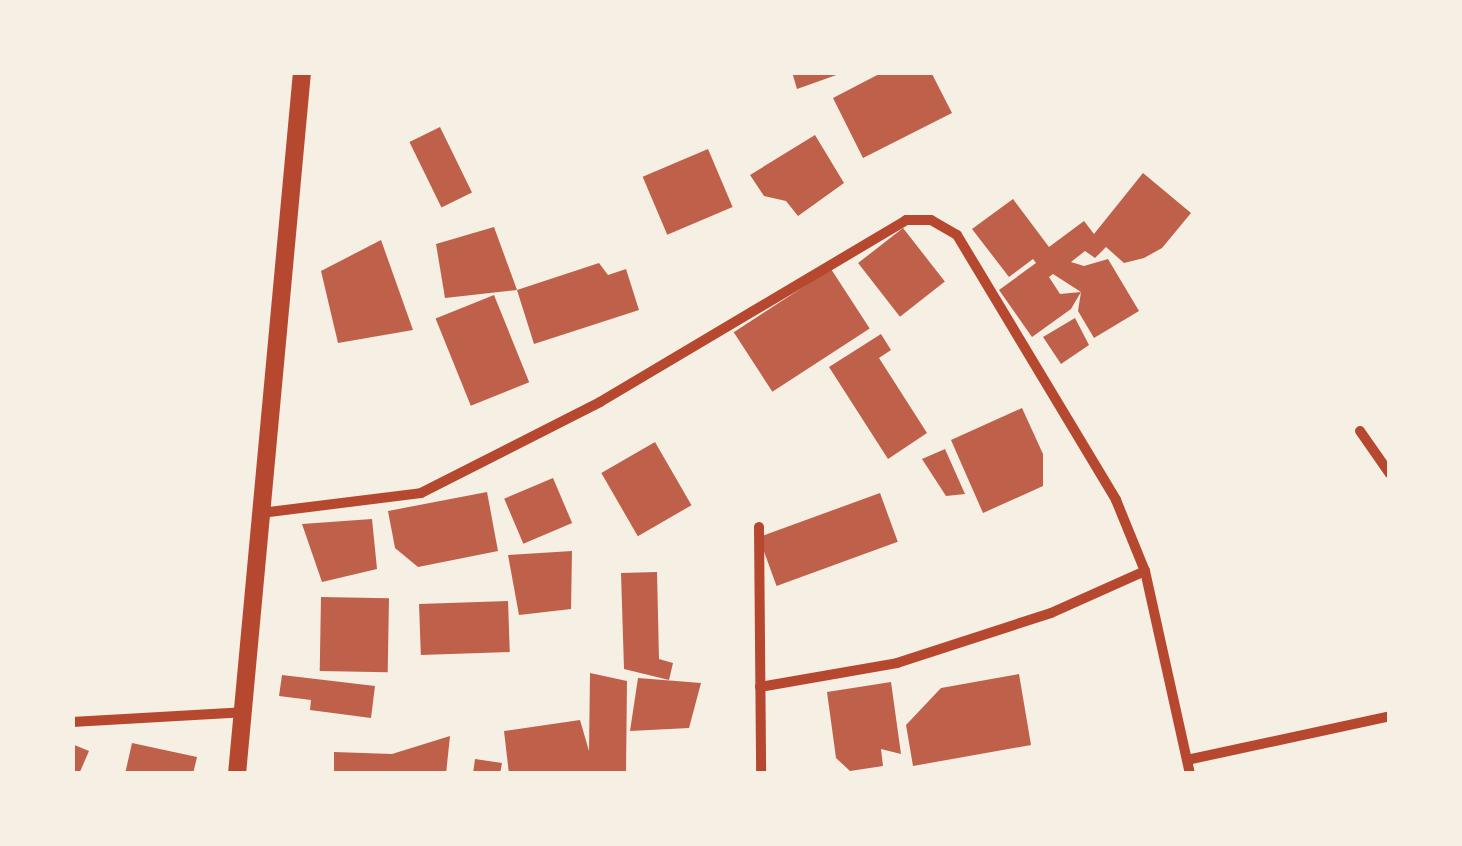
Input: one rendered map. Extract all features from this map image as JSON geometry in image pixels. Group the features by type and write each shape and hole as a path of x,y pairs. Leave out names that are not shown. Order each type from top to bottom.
{"street":[{"path":"237,774 302,72"},
{"path":"261,513 421,493 600,402 906,220 931,220 958,235 1116,500 1145,571 1190,774"},
{"path":"1360,431 1390,474"},
{"path":"759,527 761,774"},
{"path":"760,686 897,663 1051,613 1145,571"},
{"path":"72,722 244,712"},
{"path":"1187,760 1390,716"}],"building":[{"path":"792,72 842,72 842,73 797,89"},
{"path":"883,72 931,72 952,113 863,158 833,98"},
{"path":"440,127 472,193 441,208 409,142"},
{"path":"815,135 844,183 798,216 786,201 764,196 750,175"},
{"path":"708,149 733,207 667,235 643,177"},
{"path":"1143,173 1191,213 1162,248 1144,258 1124,263 1106,247 1095,258 1085,251 1071,262 1084,266 1108,259 1139,311 1094,338 1078,311 1081,292 1071,309 1032,337 999,290 1036,263 1033,259 1009,277 972,229 1013,199 1049,247 1084,221 1094,234","holes":["1053,274 1081,292 1060,294 1049,277"]},
{"path":"494,227 517,290 445,298 436,244"},
{"path":"903,228 945,282 900,317 858,263"},
{"path":"381,240 413,330 338,343 321,271"},
{"path":"599,263 608,275 626,269 639,310 534,344 517,290"},
{"path":"831,269 870,329 772,392 734,332"},
{"path":"494,295 529,382 471,406 436,319"},
{"path":"1075,318 1089,345 1061,364 1043,337"},
{"path":"881,334 891,350 879,358 927,433 888,459 829,367"},
{"path":"1022,408 1043,454 1043,486 983,513 951,440"},
{"path":"655,442 692,505 638,536 601,473"},
{"path":"945,449 965,494 946,496 922,459"},
{"path":"553,478 572,523 523,544 504,499"},
{"path":"487,492 498,551 418,567 395,548 388,511"},
{"path":"880,493 898,542 777,586 759,537"},
{"path":"372,519 377,569 322,582 302,524"},
{"path":"572,551 571,609 519,615 508,555"},
{"path":"657,572 659,659 673,663 669,680 624,669 621,573"},
{"path":"321,597 389,598 388,672 320,671"},
{"path":"508,601 510,652 421,655 419,604"},
{"path":"590,673 627,681 626,774 509,774 504,731 580,720 589,751"},
{"path":"1019,674 1031,745 913,766 906,725 941,688"},
{"path":"282,675 375,686 371,718 310,710 311,700 279,696"},
{"path":"638,678 701,683 689,728 630,731"},
{"path":"891,682 901,754 881,749 883,766 850,771 836,758 827,692"},
{"path":"450,736 446,774 334,774 334,752 392,754"},
{"path":"132,743 197,757 193,774 125,774"},
{"path":"72,744 89,751 79,774 72,774"},
{"path":"475,759 502,763 500,774 473,774"}]}
